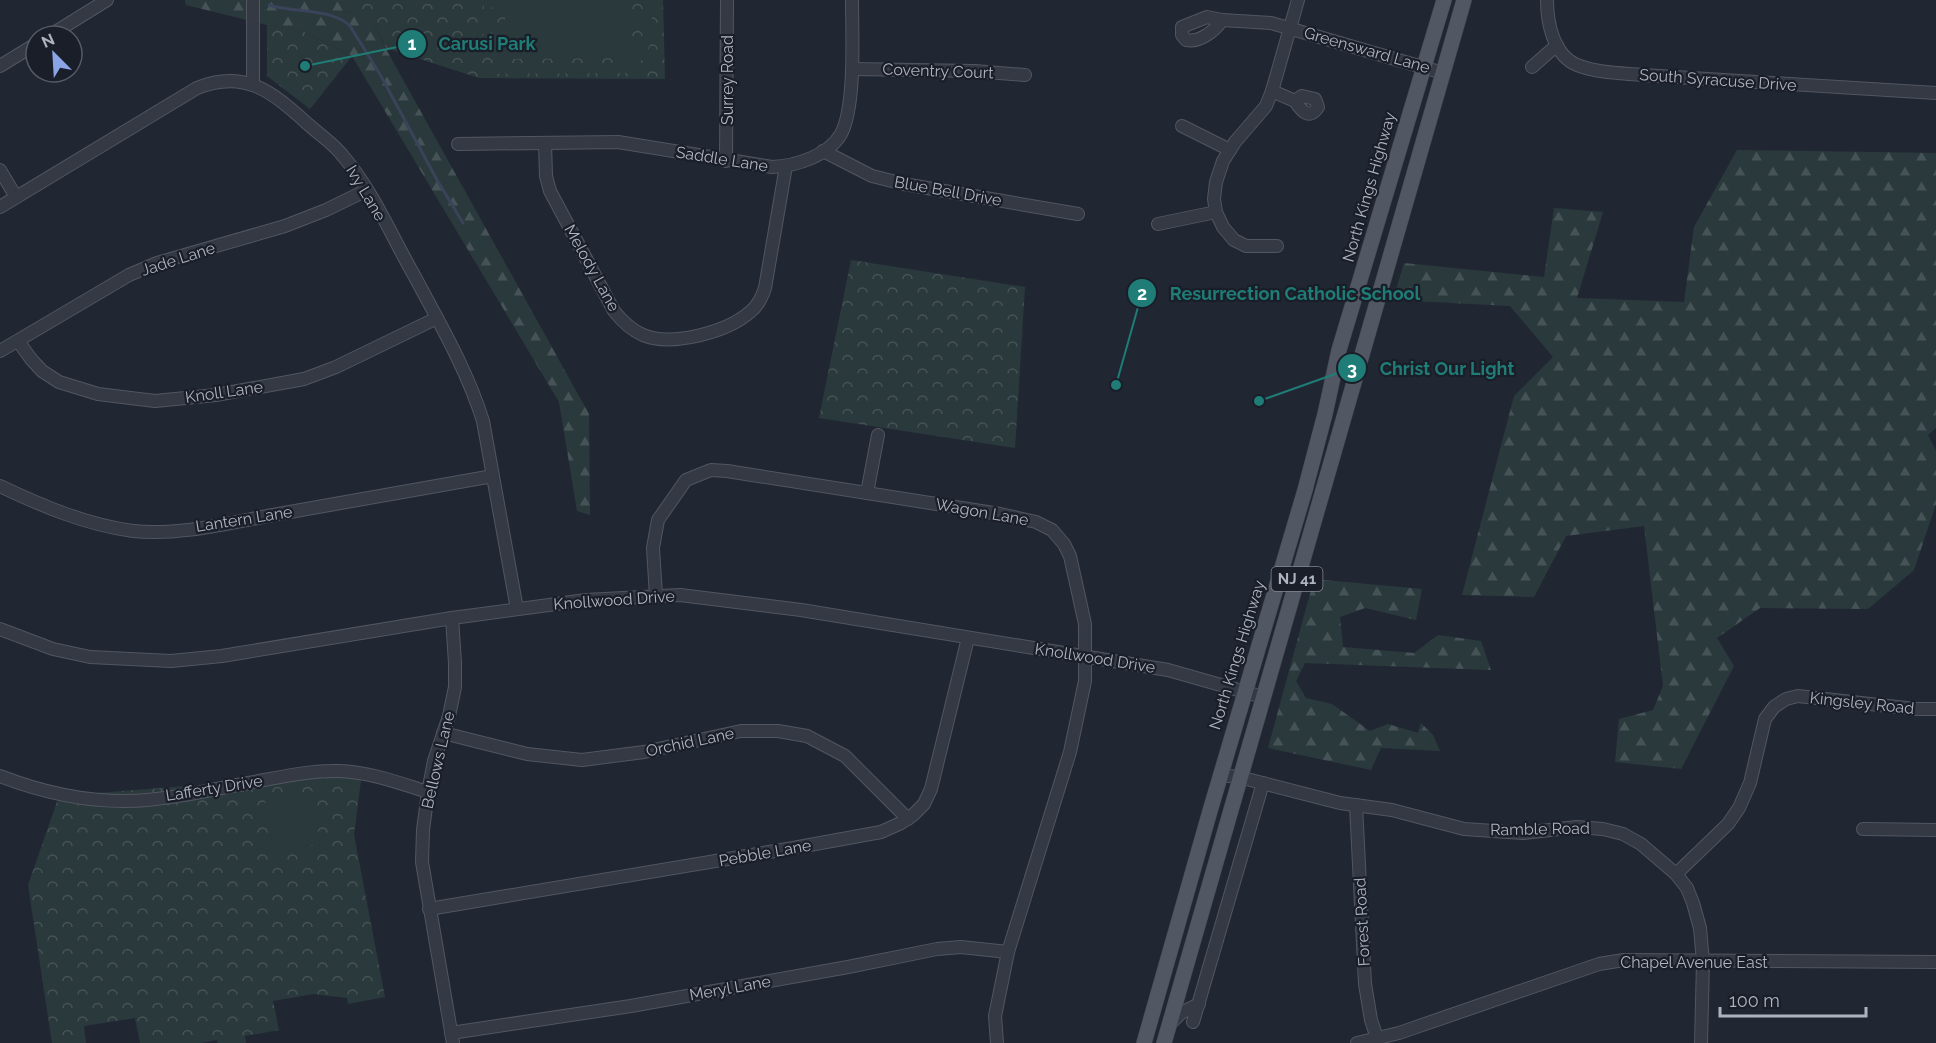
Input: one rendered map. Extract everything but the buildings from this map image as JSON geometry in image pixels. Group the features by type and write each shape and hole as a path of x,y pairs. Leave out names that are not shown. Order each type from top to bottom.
{"main road":[{"name":"North Kings Highway","path":"1144,1043 1244,692 1305,490 1340,350 1443,0"},
{"name":"NJ 41","path":"1164,1043 1464,0"}],"street":[{"path":"68,24 107,0"},
{"path":"253,0 253,85"},
{"name":"Surrey Road","path":"726,161 727,0"},
{"name":"Saddle Lane","path":"458,144 618,142 772,167 786,166 811,158 829,147 841,134 848,112 852,69 852,0"},
{"name":"Greensward Lane","path":"1216,212 1214,199 1216,182 1223,160 1266,106 1283,96 1290,28 1298,0"},
{"name":"South Syracuse Drive","path":"1547,0 1548,19 1557,45 1575,64 1594,70 1936,93"},
{"name":"Greensward Lane","path":"1222,20 1271,23 1443,73"},
{"path":"1532,67 1557,45"},
{"path":"0,66 24,51"},
{"name":"Coventry Court","path":"852,69 974,71 1025,75"},
{"name":"Ivy Lane","path":"0,207 197,88 227,80 253,85 267,91 285,104 342,154 367,190 457,354 483,421 517,609"},
{"path":"1182,126 1230,150"},
{"name":"Melody Lane","path":"544,143 546,176 550,191 614,311 637,333 663,339 691,337 715,331 741,318 757,305 765,288 786,166"},
{"name":"Blue Bell Drive","path":"823,151 872,176 883,179 1078,214"},
{"path":"0,170 16,197"},
{"name":"Jade Lane","path":"0,351 139,271 157,263 285,226 326,210 367,190"},
{"path":"1158,224 1216,212 1222,226 1234,240 1246,246 1277,246"},
{"name":"Knoll Lane","path":"18,340 30,359 42,371 60,382 98,394 155,401 216,395 304,380 437,318"},
{"path":"867,493 878,435"},
{"name":"Wagon Lane","path":"656,596 653,548 658,520 686,480 711,470 1000,514 1036,522 1052,530 1064,544 1070,556 1085,624 1085,681 1070,752 1008,952 995,1016 997,1043"},
{"name":"Lantern Lane","path":"0,486 39,505 105,526 135,531 167,532 493,476"},
{"name":"Knollwood Drive","path":"0,629 53,649 90,657 171,661 222,656 452,618 586,600 680,595 801,610 1168,670 1263,698"},
{"name":"Bellows Lane","path":"452,618 454,687 428,792 422,862 452,1038"},
{"name":"Pebble Lane","path":"429,909 793,849 881,832 908,819 924,804 931,789 968,638"},
{"name":"Kingsley Road","path":"1676,874 1728,824 1739,808 1750,783 1765,718 1774,707 1786,699 1798,696 1916,709 1936,709"},
{"name":"Orchid Lane","path":"443,733 527,754 582,760 644,752 741,731 778,731 807,736 845,756 908,819"},
{"name":"Lafferty Drive","path":"0,776 63,796 126,801 175,796 310,772 339,771 387,779 428,792"},
{"name":"Ramble Road","path":"1220,775 1239,777 1340,803 1392,810 1464,829 1523,833 1577,827 1603,829 1623,834 1641,844 1676,874 1687,888 1693,903 1700,928 1703,962 1701,1043"},
{"path":"1193,1022 1263,783"},
{"name":"Forest Road","path":"1356,805 1365,984 1371,1020 1377,1038"},
{"path":"1863,830 1936,830"},
{"name":"Meryl Lane","path":"452,1038 848,968 937,949 961,947 1008,952"},
{"name":"Chapel Avenue East","path":"1357,1043 1399,1033 1599,964 1624,960 1936,962"},
{"path":"1169,1025 1181,1013 1199,1004"}],"green space":[{"path":"185,0 342,0 343,11 373,22 589,414 590,515 577,511 559,402 352,56 302,31 267,25 186,5"},
{"path":"342,0 663,0 665,79 479,78 386,48 373,22 343,11"},
{"path":"485,0 493,0 490,20 495,49 508,62 519,65 616,64 627,61 635,56 640,48 644,30 642,0 650,0 652,33 648,49 639,63 643,63 643,73 482,74 482,65 497,65 487,51 483,34"},
{"path":"505,0 628,0 628,58 505,59"},
{"path":"267,25 302,31 352,56 310,109 267,76"},
{"path":"1737,150 1936,153 1936,428 1928,435 1936,451 1936,504 1914,570 1868,609 1760,608 1717,638 1734,666 1681,769 1615,762 1619,719 1653,710 1663,686 1644,526 1566,536 1534,597 1462,595 1514,396 1553,357 1510,306 1393,300 1404,263 1544,277 1554,208 1603,212 1577,298 1684,302 1694,227"},
{"path":"851,260 1025,287 1015,448 819,418"},
{"path":"1314,579 1422,589 1416,620 1365,608 1340,617 1343,647 1414,653 1438,635 1481,641 1491,670 1305,663 1296,681 1306,698 1332,704 1370,731 1388,724 1418,733 1421,723 1433,735 1440,751 1381,748 1371,770 1268,748"},
{"path":"362,772 354,835 385,997 348,1004 347,998 313,994 273,1001 279,1030 245,1036 246,1043 218,1043 217,1040 201,1043 140,1043 135,1018 84,1026 86,1043 52,1043 28,885 59,796"},
{"path":"312,791 320,844 273,851 265,800"}],"waterway":[{"path":"269,5 333,16 350,26 381,76 463,223"}],"place":[{"name":"Carusi Park","path":"305,66"},
{"name":"Resurrection Catholic School","path":"1116,385"},
{"name":"Christ Our Light","path":"1259,401"}]}
